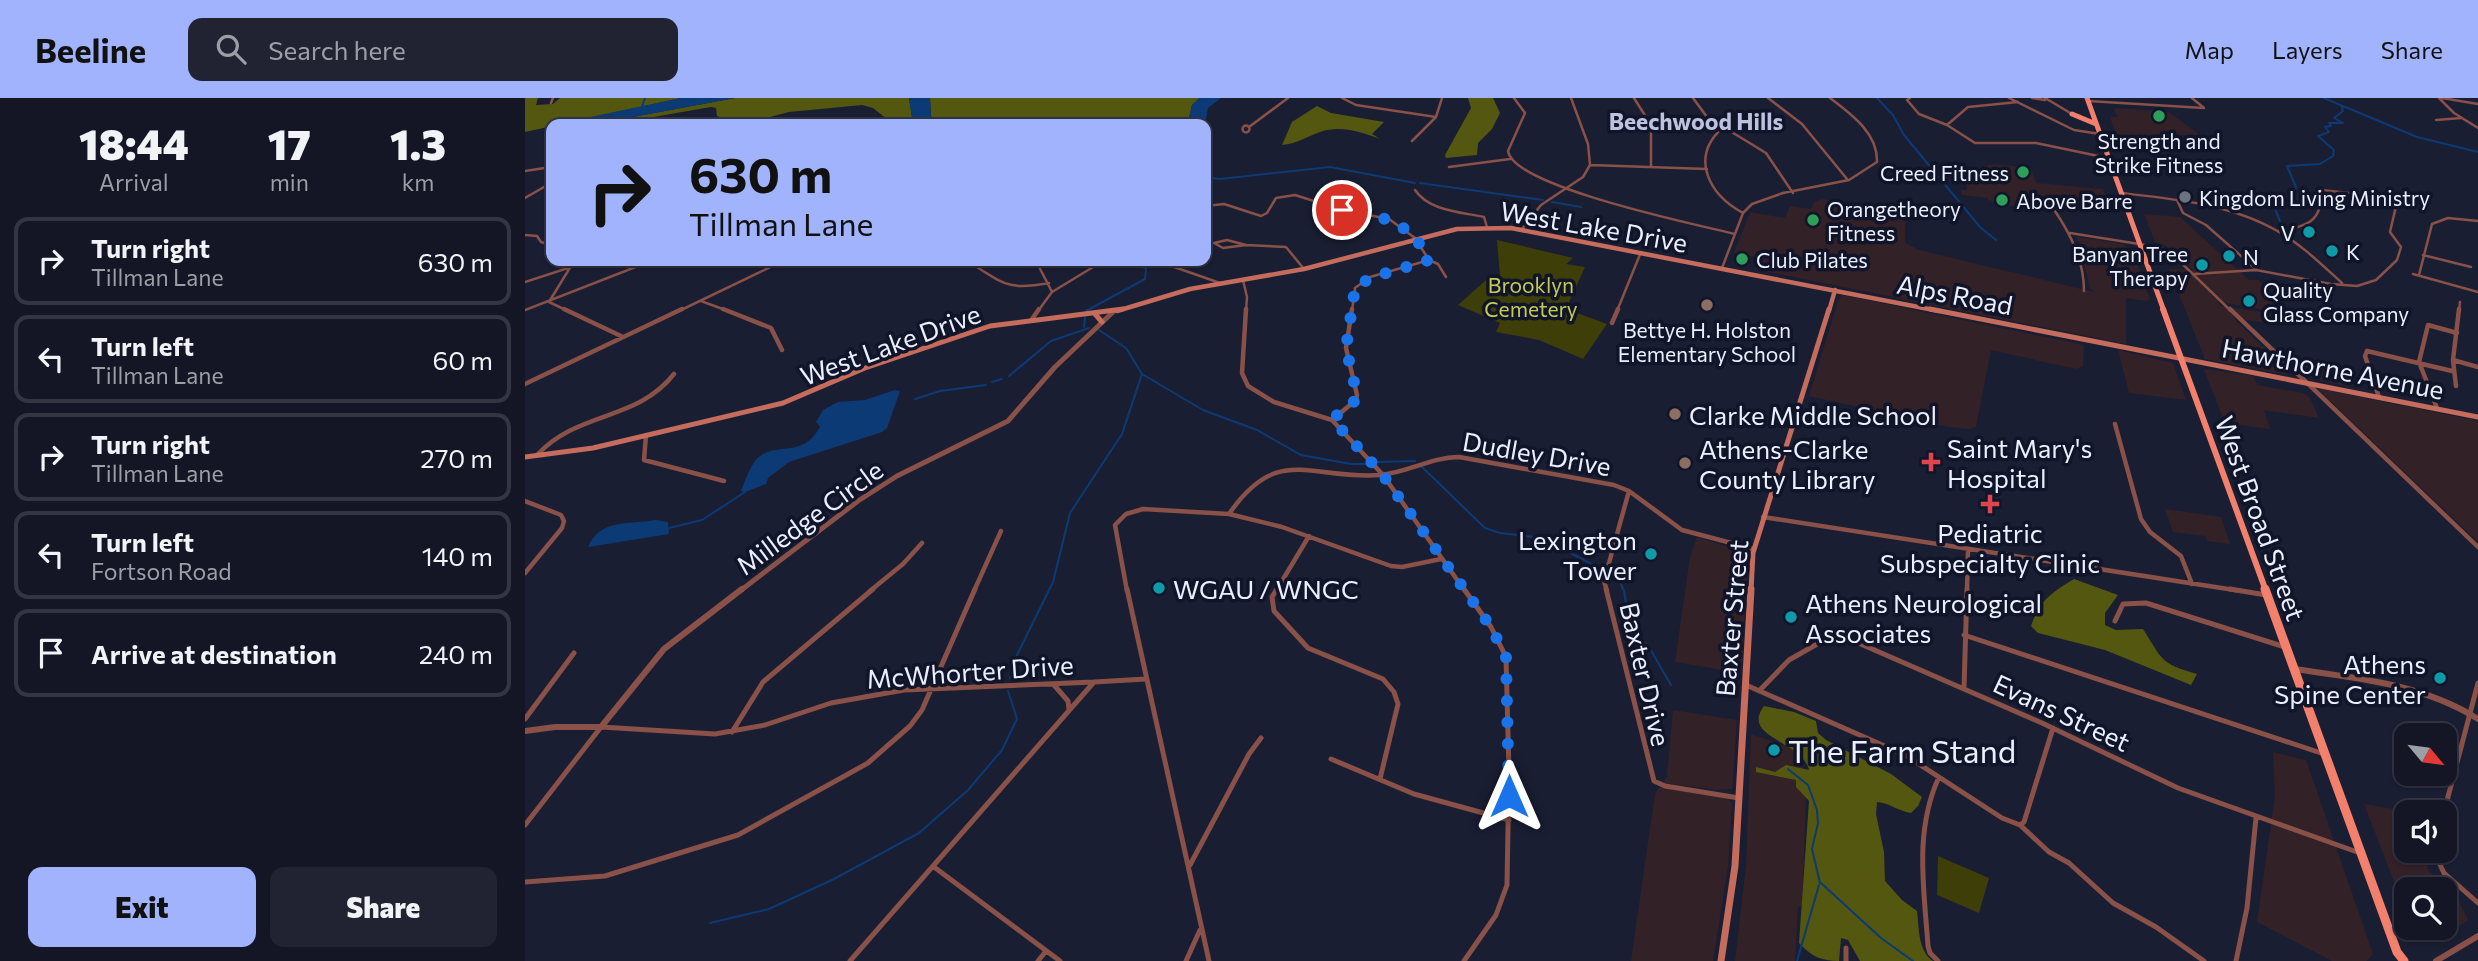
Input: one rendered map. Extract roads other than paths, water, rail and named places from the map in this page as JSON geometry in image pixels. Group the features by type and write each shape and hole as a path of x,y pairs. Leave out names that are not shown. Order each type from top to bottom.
{"main road":[{"name":"West Broad Street","path":"2087,99 2397,956 2404,961"},
{"path":"2072,114 2095,121"},
{"name":"West Lake Drive","path":"525,457 590,448 783,403 865,368 960,334 1032,319 1113,312 1176,292 1304,269 1457,229 1522,229 1722,268"},
{"name":"Alps Road","path":"1722,268 2181,358"},
{"name":"Baxter Street","path":"1721,961 1735,866 1754,549 1835,290"},
{"path":"1095,314 1102,322"},
{"name":"Hawthorne Avenue","path":"2181,358 2478,416"}],"street":[{"path":"551,103 553,98"},
{"path":"1249,127 1267,117 1279,103 1288,98"},
{"path":"1342,98 1356,105 1436,117"},
{"path":"1412,141 1436,117 1443,98"},
{"path":"1514,98 1525,113 1524,122 1508,147 1510,159 1521,170 1565,188 1641,211 1735,234"},
{"path":"1522,229 1541,205 1583,177 1590,165 1588,144 1571,98"},
{"path":"1634,98 1651,125 1651,166"},
{"path":"1693,98 1706,118 1766,153 1793,192"},
{"path":"1768,98 1802,124 1847,179"},
{"path":"1722,268 1743,213 1756,202 1847,179 1877,162 1878,150 1862,126 1830,98"},
{"path":"1910,98 1907,100 1911,109 1918,115 1947,125 1975,143 2036,143 2108,158"},
{"path":"2009,98 2074,130 2100,134"},
{"path":"2032,98 2050,101"},
{"path":"2045,98 2072,114"},
{"path":"2087,99 2204,108 2192,98"},
{"path":"2441,98 2478,104"},
{"path":"2441,98 2461,118 2478,128"},
{"path":"1947,125 1968,107 2018,102"},
{"path":"2436,120 2461,118"},
{"path":"1722,128 1709,146 1707,169 1714,191 1743,213"},
{"path":"1449,167 1510,159"},
{"path":"1590,165 1707,169"},
{"path":"525,171 546,168"},
{"path":"525,198 546,186"},
{"path":"1415,190 1418,197 1434,205 1484,217 1487,227"},
{"path":"2194,274 2257,270 2343,284 2371,283 2387,264 2398,259 2400,246 2390,232 2396,201 2386,197 2321,190 2323,204 2316,218 2297,227 2278,231"},
{"path":"2121,193 2177,200 2228,211 2278,231 2343,284"},
{"path":"1211,206 1224,205 1261,216 1267,213 1276,198 1295,195 1342,210 1383,217 1395,222 1415,238 1429,260 1438,264 1446,277"},
{"path":"2177,200 2183,213 2205,223 2257,270"},
{"path":"2055,211 2070,233 2084,281 2084,291"},
{"path":"2419,275 2434,222 2448,218 2478,221"},
{"path":"2070,233 2167,250 2478,547"},
{"path":"525,235 537,236 546,244"},
{"path":"1246,245 1228,249 1218,247 1214,243 1227,240 1246,245 1286,247 1304,269"},
{"path":"1612,323 1641,252"},
{"path":"2423,255 2471,267"},
{"path":"1332,419 1356,400 1357,395 1346,348 1355,288 1370,278 1429,260"},
{"path":"525,310 639,266"},
{"path":"975,266 1009,286 1020,288 1049,283"},
{"path":"1039,266 1052,292"},
{"path":"1032,319 1052,292 1095,266"},
{"path":"1171,266 1220,283"},
{"path":"525,282 571,267"},
{"path":"549,302 571,267"},
{"path":"525,384 621,336 771,267"},
{"path":"2413,274 2478,292"},
{"path":"1243,280 1247,297 1242,373 1248,386 1274,402 1332,419 1383,475 1491,627 1506,657 1509,864 1503,900 1464,961"},
{"path":"701,300 771,328 782,350"},
{"path":"549,302 621,336"},
{"path":"2456,386 2452,371 2460,302"},
{"name":"Milledge Circle","path":"601,727 667,647 857,501 897,477 1008,421 1055,367 1113,312"},
{"path":"2437,408 2419,362 2428,325 2457,332"},
{"path":"2379,397 2365,356 2367,351 2452,371"},
{"path":"2453,360 2478,367"},
{"path":"537,455 552,438 571,427 630,407 660,393 674,374"},
{"path":"2115,424 2141,519 2150,532 2181,556 2192,584"},
{"path":"646,435 644,460 724,481"},
{"name":"Dudley Drive","path":"1383,475 1429,460 1450,457 1545,475 1601,482 1629,491 1682,530 1754,549"},
{"path":"1229,514 1248,485 1276,473 1314,470 1383,475"},
{"name":"Baxter Drive","path":"1629,491 1604,581 1619,632 1650,771 1654,781 1665,786 1739,797"},
{"path":"525,501 561,515 564,521 525,573"},
{"path":"1209,961 1146,679 1115,525 1126,514 1143,509 1229,514 1309,536 1391,566 1402,567 1441,559"},
{"path":"1763,517 2267,596"},
{"path":"525,883 588,880 739,835 876,756 915,721 1001,531"},
{"path":"1309,536 1272,597 1273,611 1308,649 1383,679 1394,692 1398,704 1380,779"},
{"path":"732,733 763,682 903,564 922,543"},
{"path":"1964,688 1968,550"},
{"path":"2115,621 2123,604 2146,603 2286,648"},
{"name":"Evans Street","path":"1761,689 1793,657 1838,634 2053,728 2157,779 2256,818 2361,853"},
{"path":"1964,635 2325,754"},
{"path":"525,719 574,653"},
{"path":"2293,668 2389,685 2462,707 2478,719"},
{"name":"McWhorter Drive","path":"601,727 732,733 862,696 1146,679"},
{"name":"McWhorter Drive","path":"850,961 1094,682"},
{"path":"2447,800 2478,683"},
{"path":"1052,684 1068,701 1070,710"},
{"path":"1745,684 1890,747 2002,818 2020,825 2049,852 2069,863 2113,903 2156,927 2204,961"},
{"path":"525,731 601,727"},
{"path":"525,825 601,727"},
{"path":"2020,825 2024,822 2053,728"},
{"path":"1189,866 1252,748 1261,738"},
{"path":"1331,759 1414,794 1509,820"},
{"path":"1938,961 1930,953 1928,946 1924,832 1932,793 1939,777"},
{"path":"2236,961 2247,908 2256,818"},
{"path":"2437,863 2478,903"},
{"path":"934,867 1060,961"},
{"path":"1186,961 1201,928"},
{"path":"2436,961 2478,936"},
{"path":"1846,947 1846,961"},
{"path":"1038,961 1046,951"}],"water":[{"path":"681,98 735,98 622,119 581,119"},
{"path":"909,98 930,98 933,119 912,119"},
{"path":"1199,98 1221,98 1208,108 1206,119 1187,119 1192,105"},
{"path":"895,390 900,391 887,428 882,432 789,462 768,478 766,484 743,493 741,490 751,467 760,456 799,446 813,437 820,427 816,422 823,410 838,402 865,400"},
{"path":"655,520 668,522 669,534 588,547 600,531 608,527"}],"waterway":[{"path":"642,107 645,98"},
{"path":"1877,98 1980,227 1996,240"},
{"path":"2324,98 2341,105"},
{"path":"2280,221 2275,209 2282,206 2283,198 2291,196 2296,187 2287,166 2320,164 2333,156 2334,150 2318,136 2329,132 2325,127 2331,126 2329,123 2343,123 2334,118 2343,111 2341,105"},
{"path":"2341,105 2417,137 2478,152"},
{"path":"1211,176 1220,179 1330,167 1415,183"},
{"path":"1420,183 1543,200"},
{"path":"1552,202 1581,207"},
{"path":"1086,311 1145,279 1146,269 1141,266"},
{"path":"1084,327 1085,317"},
{"path":"1009,376 1051,341 1089,328"},
{"path":"1099,330 1126,348 1142,374"},
{"path":"1010,678 1015,659 1053,582 1070,513 1122,434 1142,374"},
{"path":"1142,374 1203,410 1257,430 1301,455 1351,464 1367,464"},
{"path":"992,382 1002,379"},
{"path":"915,399 940,391 986,385"},
{"path":"1377,462 1415,461"},
{"path":"1421,466 1485,528 1500,533 1542,538 1599,568"},
{"path":"669,528 702,520 745,492"},
{"path":"1611,574 1619,580 1624,591 1630,630 1649,647 1671,685"},
{"path":"710,923 769,909 834,879 919,833 968,790 1002,750 1017,719 1008,691"},
{"path":"1788,769 1808,785 1817,810 1818,823 1812,849 1820,883"},
{"path":"1821,883 1881,938 1913,961"},
{"path":"1797,961 1819,885"}],"place":[{"name":"Strength and Strike Fitness","path":"2159,116"},
{"name":"Creed Fitness","path":"2023,172"},
{"name":"Kingdom Living Ministry","path":"2185,197"},
{"name":"Above Barre","path":"2002,200"},
{"name":"Orangetheory Fitness","path":"1813,220"},
{"name":"V","path":"2309,232"},
{"name":"K","path":"2332,251"},
{"name":"N","path":"2229,256"},
{"name":"Club Pilates","path":"1742,259"},
{"name":"Banyan Tree Therapy","path":"2202,265"},
{"name":"Quality Glass Company","path":"2249,301"},
{"name":"Bettye H. Holston Elementary School","path":"1707,305"},
{"name":"Clarke Middle School","path":"1675,414"},
{"name":"Saint Mary's Hospital","path":"1931,462"},
{"name":"Athens-Clarke County Library","path":"1685,463"},
{"name":"Pediatric Subspecialty Clinic","path":"1990,504"},
{"name":"Lexington Tower","path":"1651,554"},
{"name":"WGAU / WNGC","path":"1159,588"},
{"name":"Athens Neurological Associates","path":"1791,617"},
{"name":"Athens Spine Center","path":"2440,678"},
{"name":"The Farm Stand","path":"1774,750"}],"district":[{"name":"Beechwood Hills","path":"1696,121"}],"park label":[{"name":"Brooklyn Cemetery","path":"1531,296"}]}
